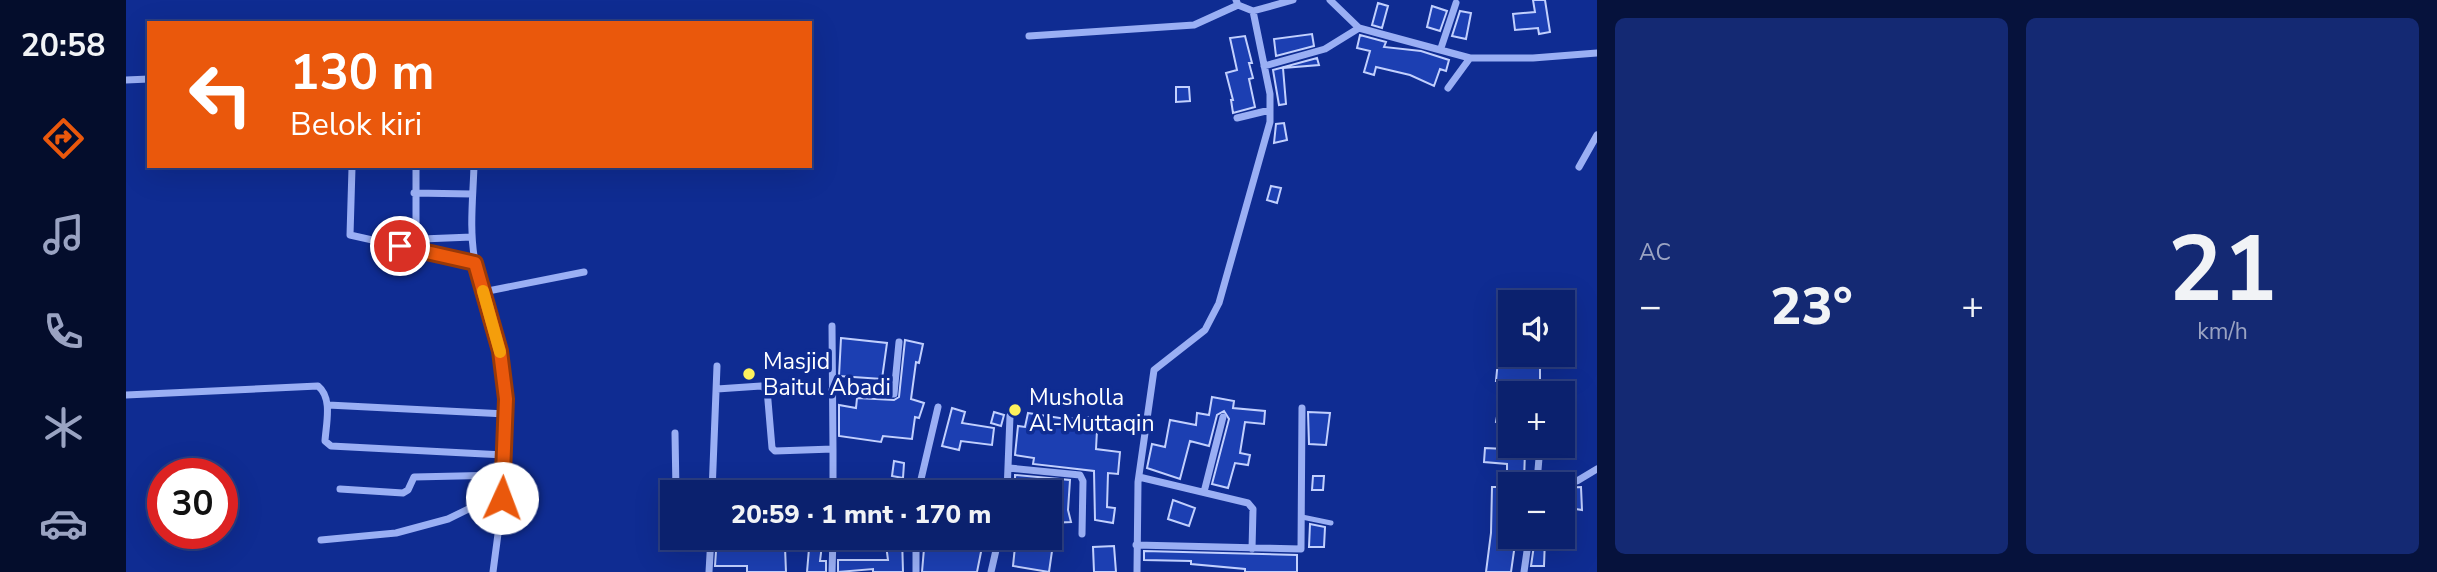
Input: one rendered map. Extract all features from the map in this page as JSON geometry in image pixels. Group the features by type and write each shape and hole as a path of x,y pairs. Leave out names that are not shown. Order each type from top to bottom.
{"street":[{"path":"1029,36 1194,25 1237,2 1253,11 1293,0"},
{"path":"1330,0 1359,28 1470,58 1533,58 1597,53"},
{"path":"1441,48 1456,3"},
{"path":"1137,572 1139,477 1154,370 1205,330 1219,303 1260,167 1270,110 1253,11"},
{"path":"1264,66 1325,49 1359,28"},
{"path":"1448,88 1470,58"},
{"path":"126,80 147,79"},
{"path":"1237,118 1270,110"},
{"path":"1579,167 1597,135"},
{"path":"352,168 350,235 475,263"},
{"path":"416,168 416,236 422,239 472,237"},
{"path":"474,168 472,237 475,263 500,351 506,414 503,492 493,572"},
{"path":"414,194 472,194"},
{"path":"483,292 584,272"},
{"path":"832,326 834,480"},
{"path":"832,390 894,394 899,342"},
{"path":"713,480 718,366"},
{"path":"126,394 318,386 324,391 328,405 325,440 331,446 504,455"},
{"path":"717,388 761,386 767,389 772,448 775,451 833,449"},
{"path":"328,405 506,414"},
{"path":"921,480 938,407"},
{"path":"1136,545 1301,549 1302,408"},
{"path":"1008,480 1010,416"},
{"path":"1204,492 1223,417"},
{"path":"675,433 676,480"},
{"path":"1009,468 1080,475 1083,481 1082,534"},
{"path":"1575,481 1597,469"},
{"path":"340,489 403,493 408,491 414,477 503,475"},
{"path":"1139,477 1250,505 1252,549"},
{"path":"321,540 396,533 448,519 503,492"},
{"path":"1524,572 1527,549"},
{"path":"709,572 710,550"},
{"path":"832,572 833,550"},
{"path":"916,550 916,572"},
{"path":"991,572 996,550"}],"lane":[{"path":"1302,517 1331,523"}],"building":[{"path":"1533,0 1545,0 1550,32 1539,34 1538,28 1515,30 1513,14 1535,12"},
{"path":"1378,3 1388,6 1382,28 1372,25"},
{"path":"1432,6 1447,11 1440,31 1427,27"},
{"path":"1460,11 1471,13 1466,39 1452,36"},
{"path":"1312,34 1314,46 1276,56 1274,39"},
{"path":"1360,35 1386,42 1384,47 1421,51 1449,60 1446,71 1440,69 1434,86 1410,75 1376,67 1374,75 1364,72 1370,51 1357,48"},
{"path":"1245,36 1252,63 1249,63 1253,78 1249,79 1255,107 1233,113 1233,100 1226,73 1237,70 1230,38"},
{"path":"1317,58 1319,65 1283,68 1286,104 1279,105 1273,70"},
{"path":"1176,87 1189,87 1190,101 1176,102"},
{"path":"1284,123 1287,140 1274,143 1276,124"},
{"path":"1271,186 1281,188 1277,203 1267,200"},
{"path":"841,338 887,343 882,379 839,376"},
{"path":"905,340 923,344 919,363 916,362 911,399 924,403 919,418 915,417 912,439 883,436 881,442 839,436 839,405 856,408 857,398 894,400 899,397"},
{"path":"1498,360 1498,367 1540,367 1540,381 1496,381"},
{"path":"1212,397 1234,401 1233,408 1265,411 1264,424 1245,422 1240,453 1250,455 1248,465 1235,463 1228,488 1212,484 1229,419 1224,411 1217,415 1209,446 1190,441 1180,479 1147,468 1152,444 1165,447 1170,420 1196,425 1197,413 1209,415"},
{"path":"952,408 965,412 962,423 994,428 992,445 961,441 959,450 942,446"},
{"path":"994,412 1004,415 1001,426 991,423"},
{"path":"1308,412 1330,413 1326,445 1309,444"},
{"path":"1028,413 1066,419 1088,417 1089,430 1097,430 1096,449 1120,452 1118,474 1108,473 1107,507 1115,508 1113,523 1095,520 1094,471 1033,464 1034,458 1015,455 1018,426 1025,427"},
{"path":"1485,448 1498,449 1498,458 1525,458 1524,472 1507,472 1507,464 1484,462"},
{"path":"894,461 904,463 903,478 892,476"},
{"path":"1015,475 1070,480 1068,510 1071,522 1062,522 1062,480 1015,480"},
{"path":"1313,476 1324,476 1323,490 1312,490"},
{"path":"1492,487 1498,487 1498,549 1514,549 1511,572 1486,572 1491,533"},
{"path":"1575,487 1581,487 1582,510 1575,509"},
{"path":"1173,500 1195,508 1189,526 1168,519"},
{"path":"1310,524 1325,527 1324,547 1309,547"},
{"path":"1114,546 1116,572 1094,572 1093,547"},
{"path":"1533,549 1545,549 1544,566 1531,566"},
{"path":"785,550 786,572 747,572 747,566 715,566 716,551"},
{"path":"809,550 821,550 820,561 826,561 826,572 807,572"},
{"path":"887,550 902,550 903,572 873,572 873,569 838,572 838,560 888,560"},
{"path":"924,550 981,550 977,572 922,572"},
{"path":"1015,550 1052,551 1049,572 1013,566"},
{"path":"1144,551 1297,555 1297,572 1245,572 1245,569 1191,564 1191,561 1144,560"}],"slow traffic":[{"path":"483,291 500,352"}],"place":[{"name":"Masjid Baitul Abadi","path":"749,374"},
{"name":"Musholla Al-Muttaqin","path":"1015,410"}],"route":[{"path":"400,246 475,263 500,351 506,399 502,498"}]}
